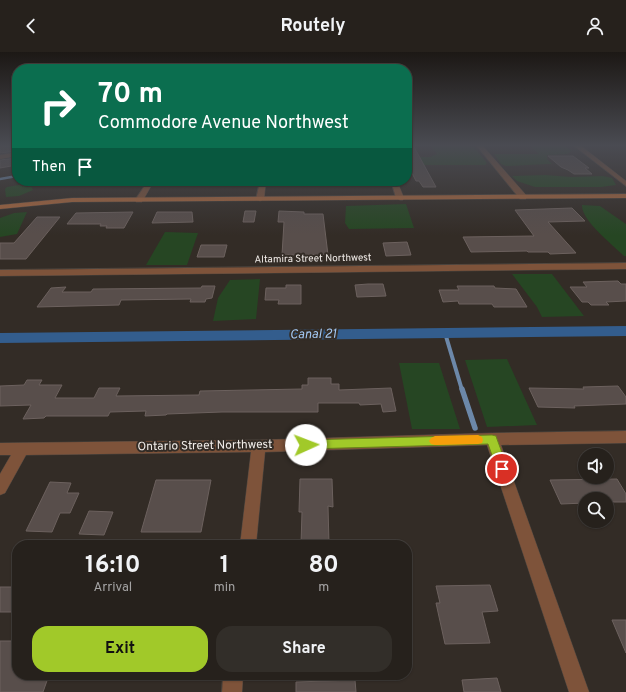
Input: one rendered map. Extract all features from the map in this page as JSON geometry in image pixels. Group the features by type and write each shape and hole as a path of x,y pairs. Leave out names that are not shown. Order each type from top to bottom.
{"street":[{"path":"504,175 523,197"},
{"path":"614,175 626,184"},
{"path":"139,200 148,186"},
{"path":"260,199 262,186"},
{"path":"396,186 400,198"},
{"path":"0,207 72,200 626,196"},
{"name":"Altamira Street Northwest","path":"0,273 626,266"},
{"name":"Ontario Street Northwest","path":"0,449 259,446 492,439 626,437"},
{"path":"492,439 579,692"},
{"path":"249,540 259,446"},
{"path":"0,488 22,448"},
{"path":"232,692 233,680"}],"green space":[{"path":"545,175 571,177 603,176 612,178 616,185 601,187 535,187 517,181 512,176"},
{"path":"31,186 33,190 19,196 6,197 5,189 7,187"},
{"path":"406,204 414,228 349,229 345,223 346,206"},
{"path":"582,205 600,206 626,224 626,256 624,256 592,225 583,211"},
{"path":"27,212 17,234 0,237 0,218 14,213"},
{"path":"165,232 198,233 187,265 146,265"},
{"path":"512,274 552,274 584,316 542,317 537,307"},
{"path":"260,279 256,319 213,321 218,298 230,280"},
{"path":"507,359 537,425 487,427 465,360"},
{"path":"399,363 439,363 460,429 412,429"}],"building":[{"path":"413,175 429,175 436,187 423,187 419,181 416,181"},
{"path":"572,208 585,221 548,222 576,253 550,254 548,252 527,251 471,252 463,237 534,236 515,210"},
{"path":"245,211 256,211 254,222 243,222"},
{"path":"279,211 304,212 304,214 323,214 328,255 282,255 284,222 278,222"},
{"path":"133,212 124,228 106,228 107,226 100,226 101,224 67,224 76,213"},
{"path":"157,212 192,212 193,222 152,223"},
{"path":"37,217 60,217 26,259 0,259 0,243 14,243"},
{"path":"407,242 411,255 386,256 383,243"},
{"path":"201,245 227,245 224,257 197,257"},
{"path":"618,281 621,284 626,284 626,301 606,302 609,305 591,305 588,302 582,302 570,287 587,287 583,282"},
{"path":"383,284 386,296 357,297 355,285"},
{"path":"286,285 301,285 301,304 278,304 279,300 265,300 266,288 286,288"},
{"path":"202,286 215,286 212,298 206,299 205,302 190,302 191,299 121,300 119,305 37,307 51,288 66,287 62,292 91,292 93,289 201,288"},
{"path":"457,286 494,286 495,288 516,289 527,307 494,307 492,304 459,304 458,301 443,302 439,290 459,290"},
{"path":"308,378 331,378 331,384 339,384 339,390 391,388 396,411 383,412 381,404 360,405 359,403 318,403 318,412 222,412 145,416 146,411 110,412 108,416 46,416 44,418 23,419 31,405 0,406 0,386 24,385 27,380 42,380 39,385 62,385 55,398 94,398 99,388 120,388 116,396 199,395 200,391 302,389 302,385 308,385"},
{"path":"618,386 626,397 626,404 574,406 575,408 538,407 529,388 584,389 583,387"},
{"path":"300,479 332,479 333,507 328,506 329,540 301,540 302,512 299,512"},
{"path":"614,479 617,479 626,494 626,502 614,502 614,492 578,492 578,503 561,504 550,480 578,480 578,484 614,484"},
{"path":"156,480 211,480 201,532 141,532"},
{"path":"50,482 71,483 67,493 79,493 70,513 60,513 52,532 26,531"},
{"path":"89,511 113,512 104,535 79,534"},
{"path":"490,585 498,611 482,612 490,643 445,644 436,603 440,603 436,586"},
{"path":"0,587 12,587 12,612 0,612"},
{"path":"612,620 626,620 626,653"},
{"path":"0,641 12,641 12,680 47,680 43,692 0,692"},
{"path":"497,678 501,692 464,692 462,680"},
{"path":"355,680 356,692 296,692 296,682"}],"waterway":[{"path":"0,179 12,177"},
{"name":"Canal 21","path":"0,338 626,331"},
{"path":"445,333 462,390"},
{"path":"462,389 475,428"}],"slow traffic":[{"path":"435,441 478,440"}],"route":[{"path":"306,445 492,439 502,469"}]}
